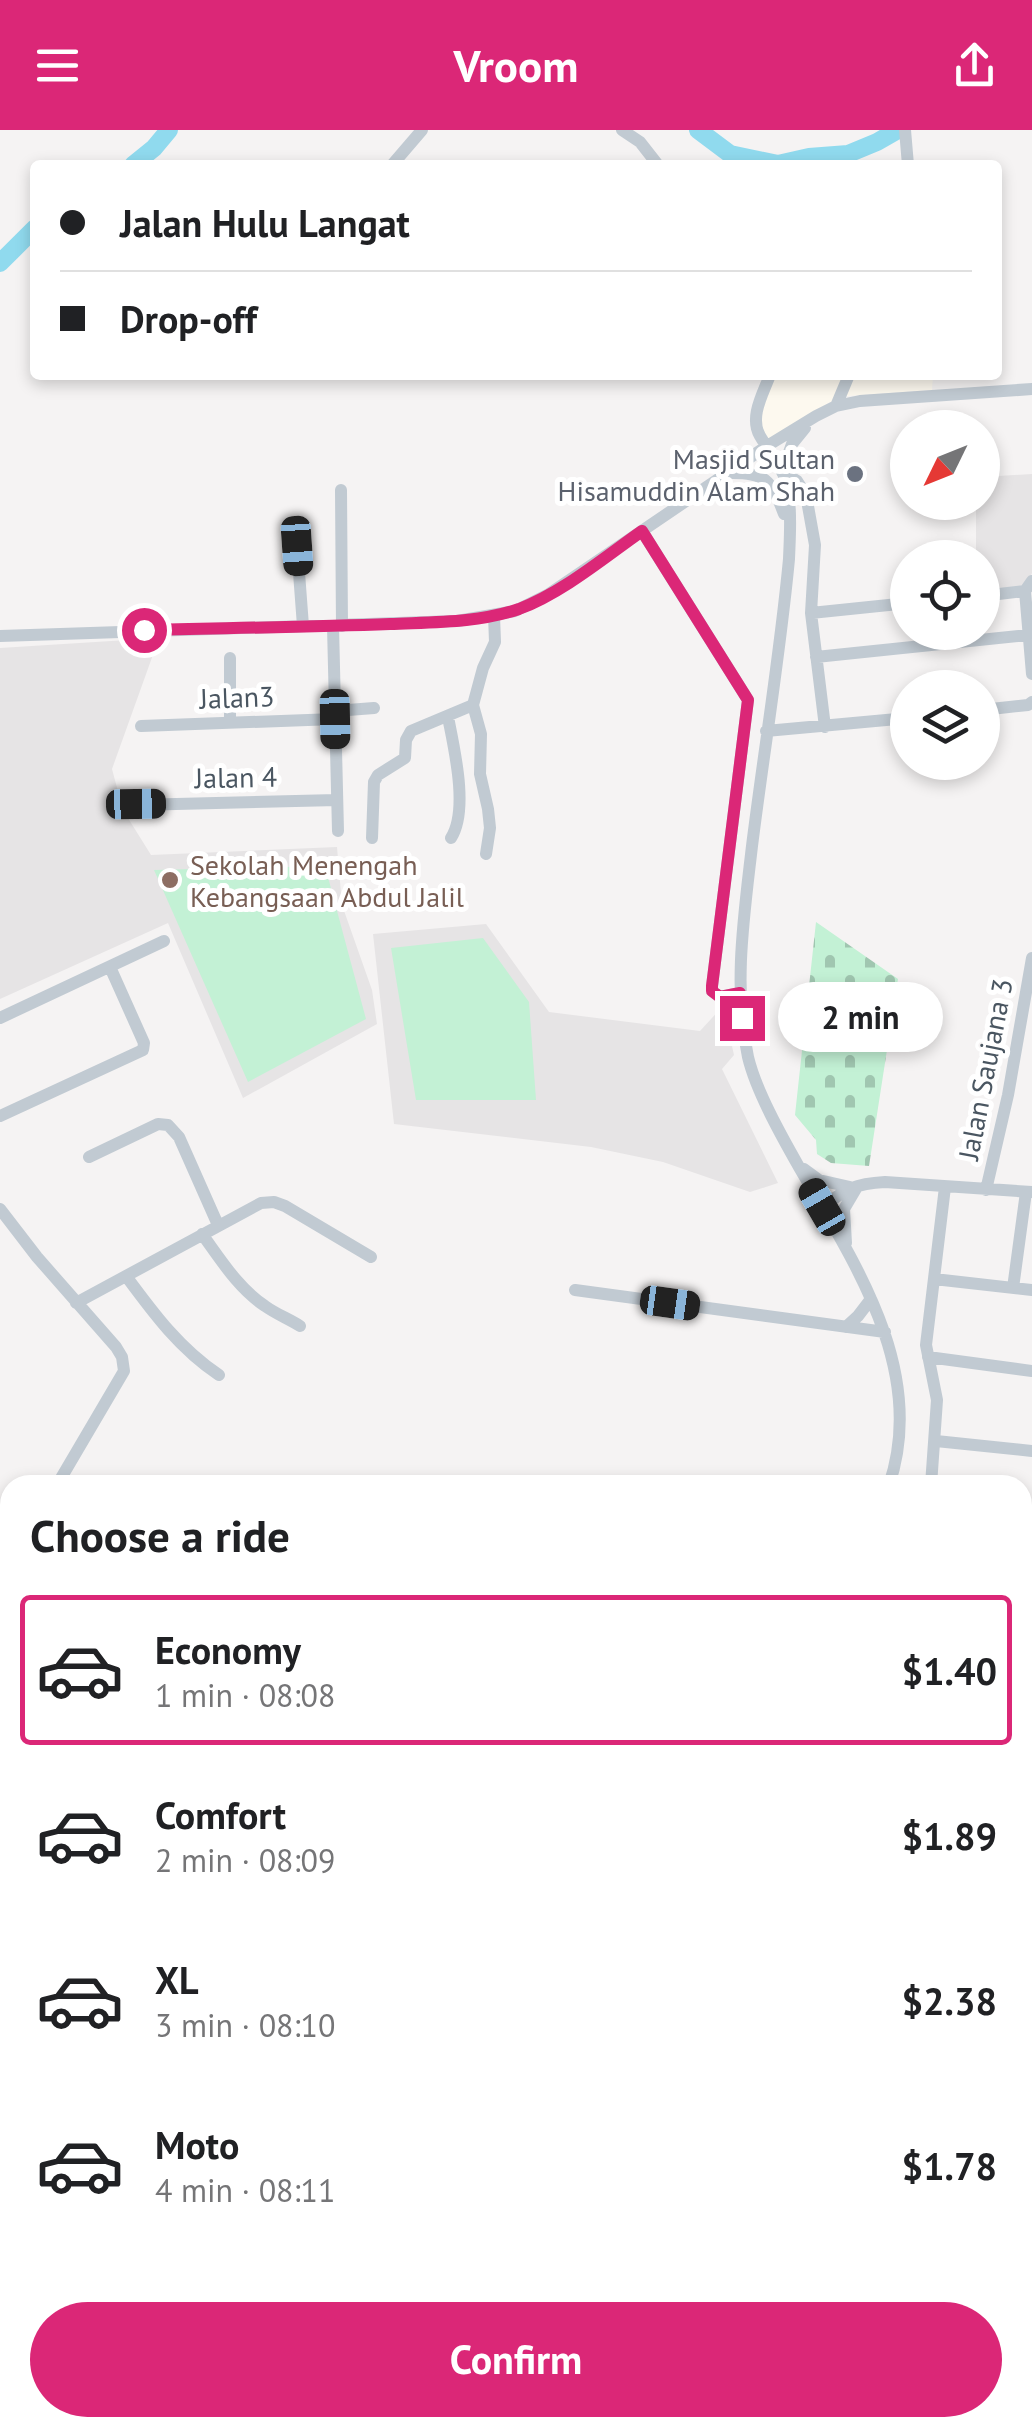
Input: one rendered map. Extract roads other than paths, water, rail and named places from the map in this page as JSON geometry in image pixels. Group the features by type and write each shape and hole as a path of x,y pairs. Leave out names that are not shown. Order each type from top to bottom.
{"street":[{"path":"396,160 422,130"},
{"path":"622,130 640,142 654,160"},
{"path":"906,130 908,160"},
{"path":"768,380 755,421 782,472 790,530 786,589 745,908 742,1018 750,1065 778,1130 848,1253 885,1332 900,1403 899,1450 892,1475"},
{"path":"782,472 792,444 803,429 836,406 847,380"},
{"path":"0,636 338,626 471,620 494,615 550,594 767,446 836,406 860,400 1032,389"},
{"path":"782,472 802,487 815,545 811,613 825,727"},
{"path":"728,473 760,475 769,482 790,530"},
{"path":"338,830 335,715 341,490"},
{"path":"642,531 748,700 712,986 720,997 740,993"},
{"path":"297,546 303,626"},
{"path":"1000,592 1029,586 1032,674"},
{"path":"811,613 890,605"},
{"path":"486,854 490,828 480,774 480,734 474,704 482,668 495,642 494,615"},
{"path":"816,657 1028,634"},
{"path":"230,658 230,722"},
{"path":"1000,707 1032,702"},
{"path":"372,838 376,777 405,758 406,740 412,730 474,704"},
{"name":"Jalan3","path":"141,726 335,715 374,708"},
{"path":"448,717 459,812 452,838"},
{"path":"766,731 890,720"},
{"name":"Jalan 4","path":"136,804 337,800"},
{"path":"0,1018 164,941"},
{"name":"Jalan Saujana 3","path":"986,1190 1008,1095 1032,958"},
{"path":"0,1116 143,1050 144,1043 110,967"},
{"path":"89,1157 158,1124 168,1125 179,1137 218,1225"},
{"path":"798,1165 819,1180 854,1186 885,1182 1029,1192 1013,1288"},
{"path":"822,1207 854,1186"},
{"path":"848,1253 844,1208 854,1186"},
{"path":"932,1475 937,1400 926,1345 944,1186"},
{"path":"76,1303 261,1202 285,1206 371,1256"},
{"path":"0,1209 116,1347 125,1364 63,1475"},
{"path":"202,1234 248,1293 300,1326"},
{"path":"126,1276 158,1320 194,1358 219,1376"},
{"path":"934,1279 1032,1290"},
{"path":"575,1290 885,1332"},
{"path":"846,1327 870,1299"},
{"path":"928,1357 1032,1371"},
{"path":"936,1440 1032,1451"}],"waterway":[{"path":"139,160 169,130"},
{"path":"698,130 730,154 759,160"},
{"path":"796,160 848,154 898,130"},
{"path":"0,263 30,233"}],"place":[{"name":"Masjid Sultan Hisamuddin Alam Shah","path":"855,474"},
{"name":"Sekolah Menengah Kebangsaan Abdul Jalil","path":"170,880"}]}
